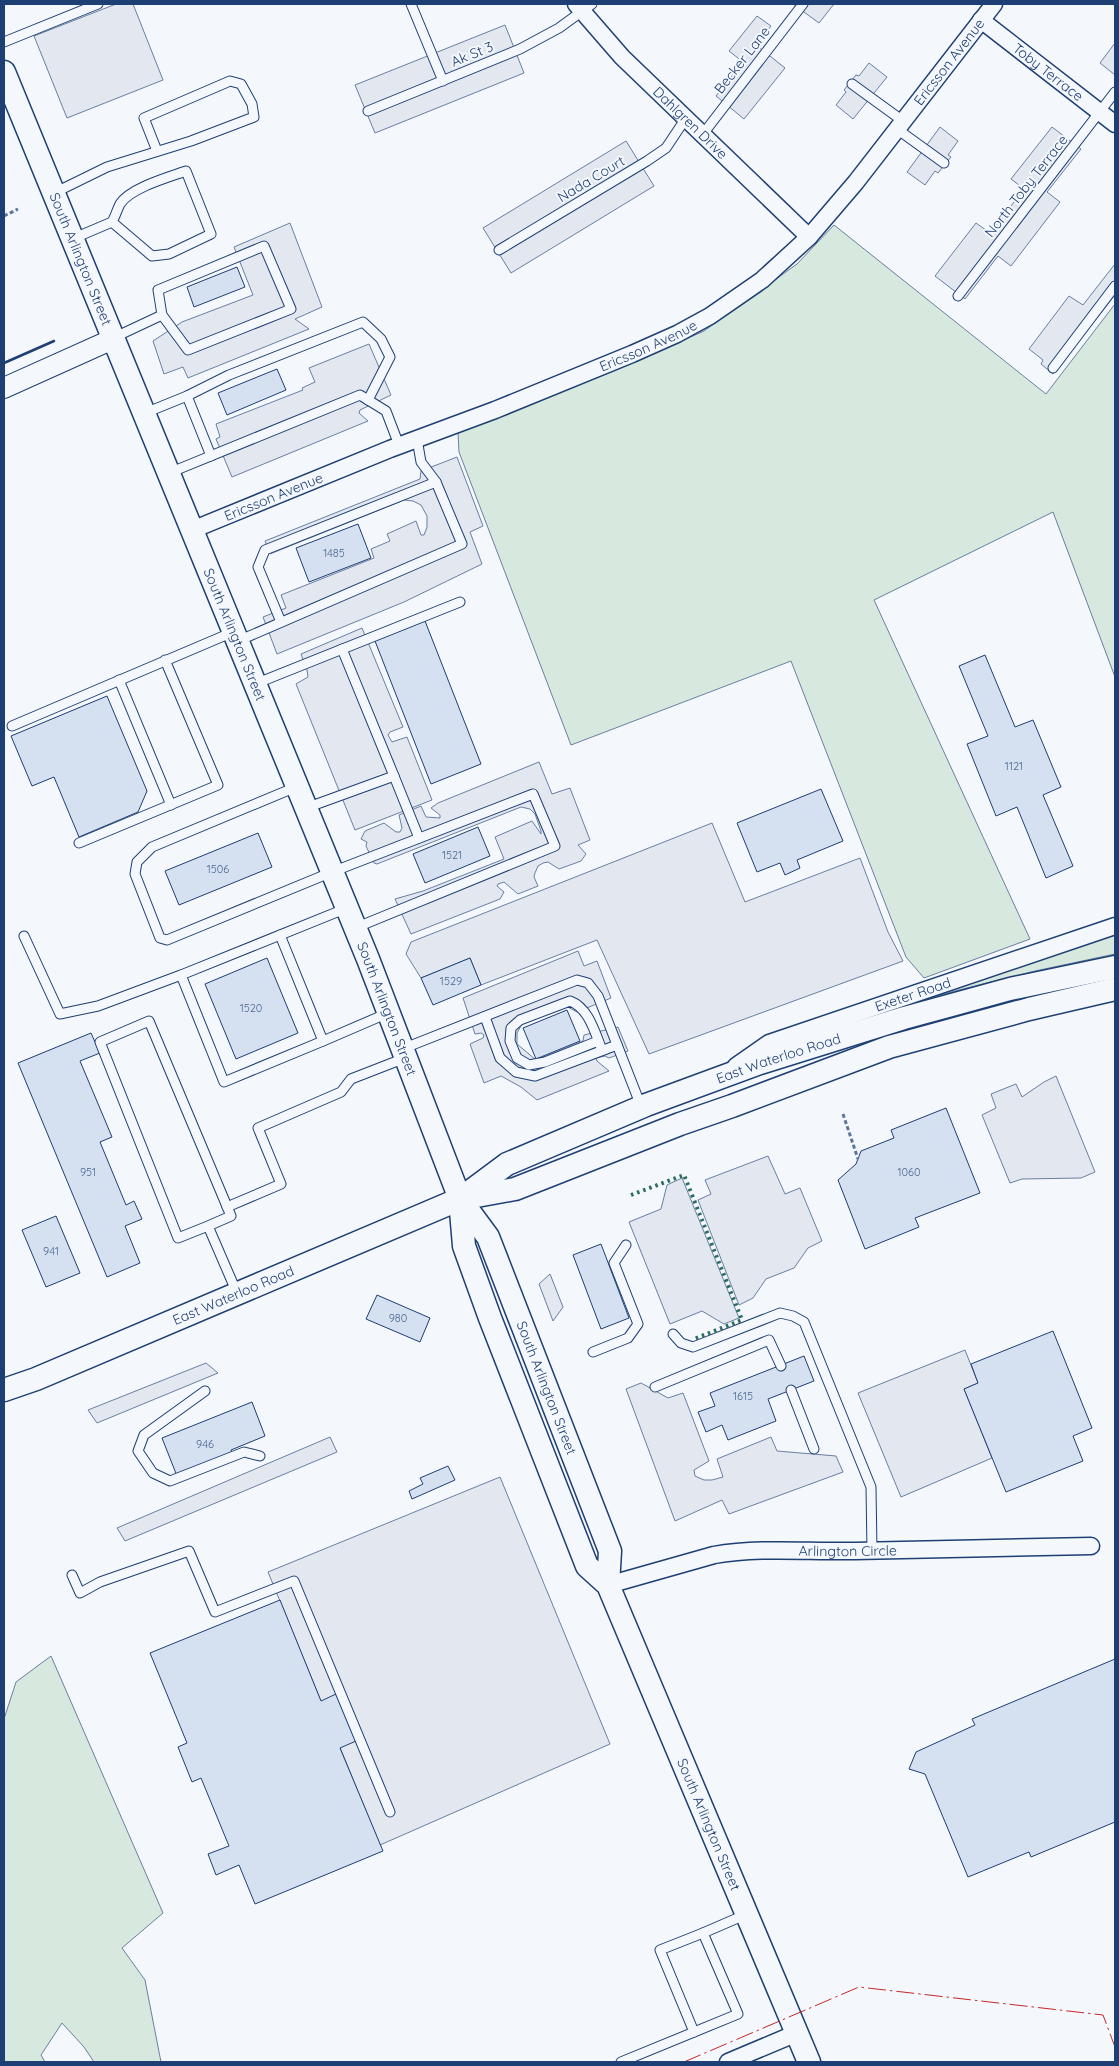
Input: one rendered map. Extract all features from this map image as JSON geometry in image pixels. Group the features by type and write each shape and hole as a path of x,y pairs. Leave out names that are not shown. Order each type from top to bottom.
{"main road":[{"name":"South Arlington Street","path":"4,72 351,918 460,1199 488,1237 534,1349 610,1551 608,1585"},
{"name":"East Waterloo Road","path":"460,1199 507,1164 641,1107 718,1078 904,1018 1010,989 1115,967"},
{"name":"East Waterloo Road","path":"4,1390 460,1199 515,1190 680,1124 889,1047 1029,1009 1115,989"},
{"name":"South Arlington Street","path":"460,1199 464,1246 493,1326 587,1566 608,1585 809,2062"}],"street":[{"name":"Ericsson Avenue","path":"192,530 399,445 494,410 677,334 710,316 749,290 809,237 900,125 994,4"},
{"name":"Dahlgren Drive","path":"583,6 622,57 809,237"},
{"name":"Toby Terrace","path":"980,20 1115,124"},
{"path":"4,388 113,338"},
{"name":"Exeter Road","path":"718,1078 769,1043 1115,926"},
{"name":"Arlington Circle","path":"608,1585 714,1555 732,1552 781,1549 872,1551 1091,1546"},
{"path":"728,2062 798,2033"}],"lane":[{"path":"4,42 98,4"},
{"path":"410,4 443,81"},
{"name":"Becker Lane","path":"703,134 803,4"},
{"name":"Ak St 3","path":"368,111 520,49 559,28 583,6"},
{"path":"54,194 107,167 191,141 254,117 252,104 241,84 230,81 144,118 157,151"},
{"path":"852,84 944,163"},
{"name":"North Toby Terrace","path":"958,296 1115,92"},
{"name":"Nada Court","path":"499,250 666,148 686,118"},
{"path":"72,239 112,222 120,203 132,194 161,180 186,171 211,234 169,254 152,256 112,222"},
{"path":"264,246 291,309 188,350 162,315 158,290 264,246"},
{"path":"1053,368 1115,286"},
{"path":"113,338 162,315"},
{"path":"144,413 187,396 229,375 363,322 381,338 390,357 368,400"},
{"path":"169,473 360,395 386,412 399,445"},
{"path":"187,396 211,456"},
{"path":"12,726 165,660 281,622 462,544 436,482 422,462 417,439"},
{"path":"281,622 258,567 265,550 436,482"},
{"path":"255,684 460,602"},
{"path":"342,649 419,838"},
{"path":"79,843 218,785 165,660"},
{"path":"119,680 171,805"},
{"path":"306,808 394,776"},
{"path":"24,936 60,1014 98,1006 280,935 351,918 555,846 533,794 332,872 167,940 160,938 135,874 137,862 152,847 297,786"},
{"path":"280,935 323,1041"},
{"path":"181,975 224,1082 388,1013"},
{"path":"227,1207 281,1184 258,1128 341,1092 351,1079 403,1054 485,1017 577,980 588,983 598,996 641,1107"},
{"path":"598,1041 545,1062 529,1065 517,1058 510,1041 511,1028 520,1020 570,1001 578,1004 588,1017 602,1050"},
{"path":"485,1017 500,1058 516,1072 535,1076 617,1045"},
{"path":"149,1021 231,1216 208,1226 178,1238 100,1042 149,1021"},
{"path":"208,1226 238,1293"},
{"path":"593,1352 628,1338 638,1324 614,1264 626,1245"},
{"path":"673,1334 681,1343 693,1347 780,1313 794,1316 804,1322 871,1488 872,1551"},
{"path":"654,1387 769,1340 780,1366"},
{"path":"791,1390 814,1449"},
{"path":"205,1391 144,1435 138,1451 153,1473 170,1481 244,1452 260,1456"},
{"path":"72,1575 80,1593 100,1582 189,1551 215,1612 294,1581 390,1812"},
{"path":"694,2032 660,1950 747,1914"},
{"path":"621,2062 738,2014 703,1933"}],"path":[{"path":"4,216 18,209"},
{"path":"843,1114 858,1159"}],"shaded area":[{"path":"116,4 133,4 163,80 67,118 34,36"},
{"path":"793,4 834,4 819,23"},
{"path":"757,16 771,26 756,45 785,68 744,119 716,96 743,62 729,51"},
{"path":"505,25 524,73 375,133 355,85"},
{"path":"1115,43 1115,75 1100,63"},
{"path":"869,63 887,77 853,119 836,105 846,92 844,90"},
{"path":"940,127 958,141 948,155 951,157 938,173 935,171 925,185 907,172"},
{"path":"1052,127 1081,149 1047,192 1060,202 1011,266 998,256 965,299 935,276 976,223 990,233 1024,189 1011,179"},
{"path":"626,141 654,186 511,273 483,228"},
{"path":"290,223 322,307 295,319 309,329 188,378 183,367 164,374 153,341 182,322 253,295 234,247"},
{"path":"834,225 1046,394 1115,304 1115,677 1053,512 874,600 1030,939 924,978 906,957 791,661 571,745 459,452 458,433 611,372 704,331 797,264"},
{"path":"1115,264 1115,295 1053,374 1041,364 1043,360 1029,349 1069,296 1083,305"},
{"path":"369,344 391,395 360,410 359,413 368,421 232,477 216,439 220,437 216,424 303,390 302,388 315,382 309,368"},
{"path":"457,457 483,526 470,532 482,564 404,602 277,654 263,617 286,608 281,595 374,558 371,549 390,541 387,534 416,521 421,535 424,535 427,527 427,516 421,505 413,501 404,500 270,554 265,541 420,479 421,471"},
{"path":"362,628 403,727 390,732 388,735 392,742 407,737 432,800 355,830 296,684 308,677 301,654"},
{"path":"539,762 552,794 570,788 590,840 578,845 586,854 581,861 559,869 548,862 543,863 538,866 534,877 538,886 518,894 504,882 498,884 497,886 504,892 500,899 411,934 395,899 423,891 504,859 495,837 532,821 541,834 535,814 530,809 521,807 377,864 374,863 366,846 367,842 361,839 365,831 384,823 396,832 400,832 402,828 399,815 421,806 426,817 440,818 440,815 431,808 438,803"},
{"path":"712,823 745,902 860,858 888,932 903,961 649,1054 597,940 481,985 470,958 421,978 406,954 411,942"},
{"path":"1115,933 1115,954 1035,971 919,1000"},
{"path":"578,951 584,966 597,961 611,998 577,1012 566,1006 522,1024 517,1033 517,1044 536,1060 583,1041 584,1035 618,1027 628,1051 609,1058 605,1056 596,1058 609,1071 537,1100 521,1087 501,1076 484,1083 470,1044 483,1038 484,1035 481,1033 475,1034 463,998"},
{"path":"1056,1076 1095,1172 1081,1178 1022,1179 1010,1183 982,1115 996,1108 991,1094 1016,1084 1022,1097"},
{"path":"768,1156 785,1194 800,1188 822,1241 808,1248 794,1268 766,1279 753,1298 739,1305 698,1200 711,1194 705,1180"},
{"path":"682,1178 739,1318 724,1324 702,1311 670,1324 629,1222 661,1209 667,1185"},
{"path":"550,1274 563,1307 553,1321 539,1284"},
{"path":"965,1350 978,1383 964,1389 992,1458 901,1497 858,1393"},
{"path":"206,1363 218,1373 97,1423 88,1410"},
{"path":"641,1383 668,1398 683,1393 709,1461 694,1470 695,1476 704,1480 723,1477 717,1459 771,1437 777,1451 836,1456 843,1472 729,1514 722,1500 675,1521 626,1389"},
{"path":"330,1437 337,1452 125,1541 117,1528"},
{"path":"500,1477 610,1744 380,1845 268,1572"},
{"path":"51,1656 163,1913 122,1948 145,1980 161,2062 94,2062 84,2047 62,2023 41,2055 45,2062 4,2062 4,1719 16,1682"}],"building":[{"path":"237,267 245,287 194,307 187,287"},
{"path":"277,369 286,390 227,415 218,393"},
{"path":"358,524 371,558 309,582 296,548"},
{"path":"425,621 481,764 431,784 375,641"},
{"path":"985,655 1015,727 1033,720 1061,787 1043,795 1073,866 1046,878 1017,807 996,816 967,744 988,736 959,666"},
{"path":"107,696 147,791 138,812 79,837 54,777 32,786 11,736"},
{"path":"821,789 843,841 797,860 800,868 785,875 780,863 757,872 737,823"},
{"path":"478,827 490,856 425,883 413,854"},
{"path":"258,833 272,867 179,905 165,871"},
{"path":"267,958 298,1033 236,1059 205,984"},
{"path":"470,958 481,985 433,1005 421,978"},
{"path":"567,1010 580,1041 536,1059 523,1028"},
{"path":"91,1033 100,1053 80,1061 112,1137 100,1142 126,1205 134,1201 142,1219 125,1226 140,1263 107,1277 18,1063"},
{"path":"946,1108 980,1193 915,1218 919,1227 865,1249 838,1180 856,1164 861,1151 894,1138 891,1130"},
{"path":"56,1216 80,1273 46,1287 22,1230"},
{"path":"601,1244 629,1318 601,1329 573,1255"},
{"path":"377,1295 430,1318 420,1342 366,1319"},
{"path":"1053,1331 1092,1428 1073,1436 1083,1461 1006,1492 964,1389 978,1383 971,1364"},
{"path":"804,1356 814,1381 768,1399 776,1421 728,1440 722,1425 706,1432 698,1412 715,1406 710,1393"},
{"path":"252,1402 265,1436 231,1450 232,1454 177,1476 162,1438"},
{"path":"448,1466 455,1480 412,1499 409,1491 423,1484 420,1478"},
{"path":"280,1600 321,1701 336,1694 356,1741 340,1748 383,1851 255,1904 239,1865 216,1875 208,1854 229,1846 201,1778 192,1782 178,1747 187,1743 150,1653"},
{"path":"1115,1659 1115,1822 1031,1857 1029,1852 968,1877 925,1774 909,1769 916,1752 975,1725 972,1719"}],"hedge":[{"path":"631,1195 684,1175 742,1320 694,1339"}],"wall":[{"path":"4,363 54,341"}],"power":[{"path":"684,2062 859,1987 1103,2015 1115,2047"}]}
